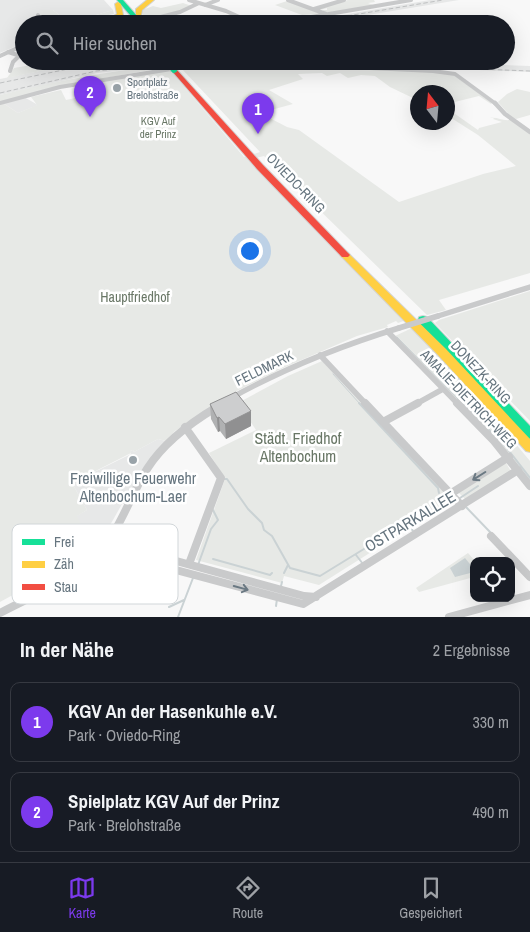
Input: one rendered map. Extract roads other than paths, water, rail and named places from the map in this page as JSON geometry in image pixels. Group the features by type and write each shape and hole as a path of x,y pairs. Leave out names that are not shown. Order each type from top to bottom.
{"highway":[{"path":"119,1 137,2 150,0"},
{"path":"138,15 138,10 150,0"},
{"path":"119,1 131,15"},
{"path":"118,15 120,14 119,1"},
{"name":"OVIEDO-RING","path":"178,70 272,171 414,317"},
{"name":"DONEZK-RING","path":"414,317 464,362 530,434"},
{"name":"DONEZK-RING","path":"414,317 530,447"}],"street":[{"path":"189,0 231,15"},
{"path":"205,5 218,0"},
{"path":"288,0 326,14"},
{"path":"314,9 344,0"},
{"path":"320,15 411,0"},
{"path":"167,15 180,12 199,3"},
{"path":"0,56 15,49"},
{"path":"8,52 15,56"},
{"path":"10,71 15,60"},
{"path":"0,103 60,87 160,70"},
{"path":"407,70 455,74 493,101 505,114 530,132"},
{"name":"FELDMARK","path":"116,524 151,464 165,446 185,427 240,393 320,355 387,331 530,287"},
{"name":"AMALIE-DIETRICH-WEG","path":"387,331 509,457 530,486"},
{"path":"320,355 462,506"},
{"path":"383,422 443,389"},
{"path":"185,427 190,431 222,478 189,564"},
{"name":"OSTPARKALLEE","path":"450,494 509,457"},
{"name":"OSTPARKALLEE","path":"178,571 298,604 306,603 454,508 462,506 518,470"},
{"path":"491,536 530,577"},
{"path":"178,561 304,596 316,597"},
{"path":"449,617 530,595"},
{"name":"FELDMARK","path":"0,613 21,604"}],"waterway":[{"path":"397,337 463,404"},
{"path":"333,374 360,404"},
{"path":"359,403 438,488 439,493"},
{"path":"463,404 506,447 530,478"},
{"path":"224,479 227,479 248,509 262,523 264,530 272,536 290,568 320,576 411,520"},
{"path":"460,498 478,486"},
{"path":"465,506 490,532"},
{"path":"198,565 211,529 218,520 213,510"},
{"path":"407,523 413,531"},
{"path":"356,555 363,564"},
{"path":"213,559 270,575 272,573"},
{"path":"284,573 288,565"},
{"path":"178,617 193,578"},
{"path":"281,586 282,582"},
{"path":"276,606 277,599"},
{"path":"178,603 184,600"},
{"path":"169,607 175,604"}],"railway":[{"path":"353,15 443,0"},
{"path":"0,83 63,70"},
{"path":"0,93 106,70"},
{"path":"504,70 530,71"}],"place":[{"name":"Sportplatz Brelohstraße","path":"117,88"},
{"name":"Spielplatz KGV Auf der Prinz","path":"90,117"},
{"name":"KGV An der Hasenkuhle e.V.","path":"258,134"},
{"name":"Freiwillige Feuerwehr Altenbochum-Laer","path":"133,460"}],"park label":[{"name":"KGV Auf der Prinz","path":"158,127"},
{"name":"Hauptfriedhof","path":"135,297"},
{"name":"Städt. Friedhof Altenbochum","path":"298,447"}]}
